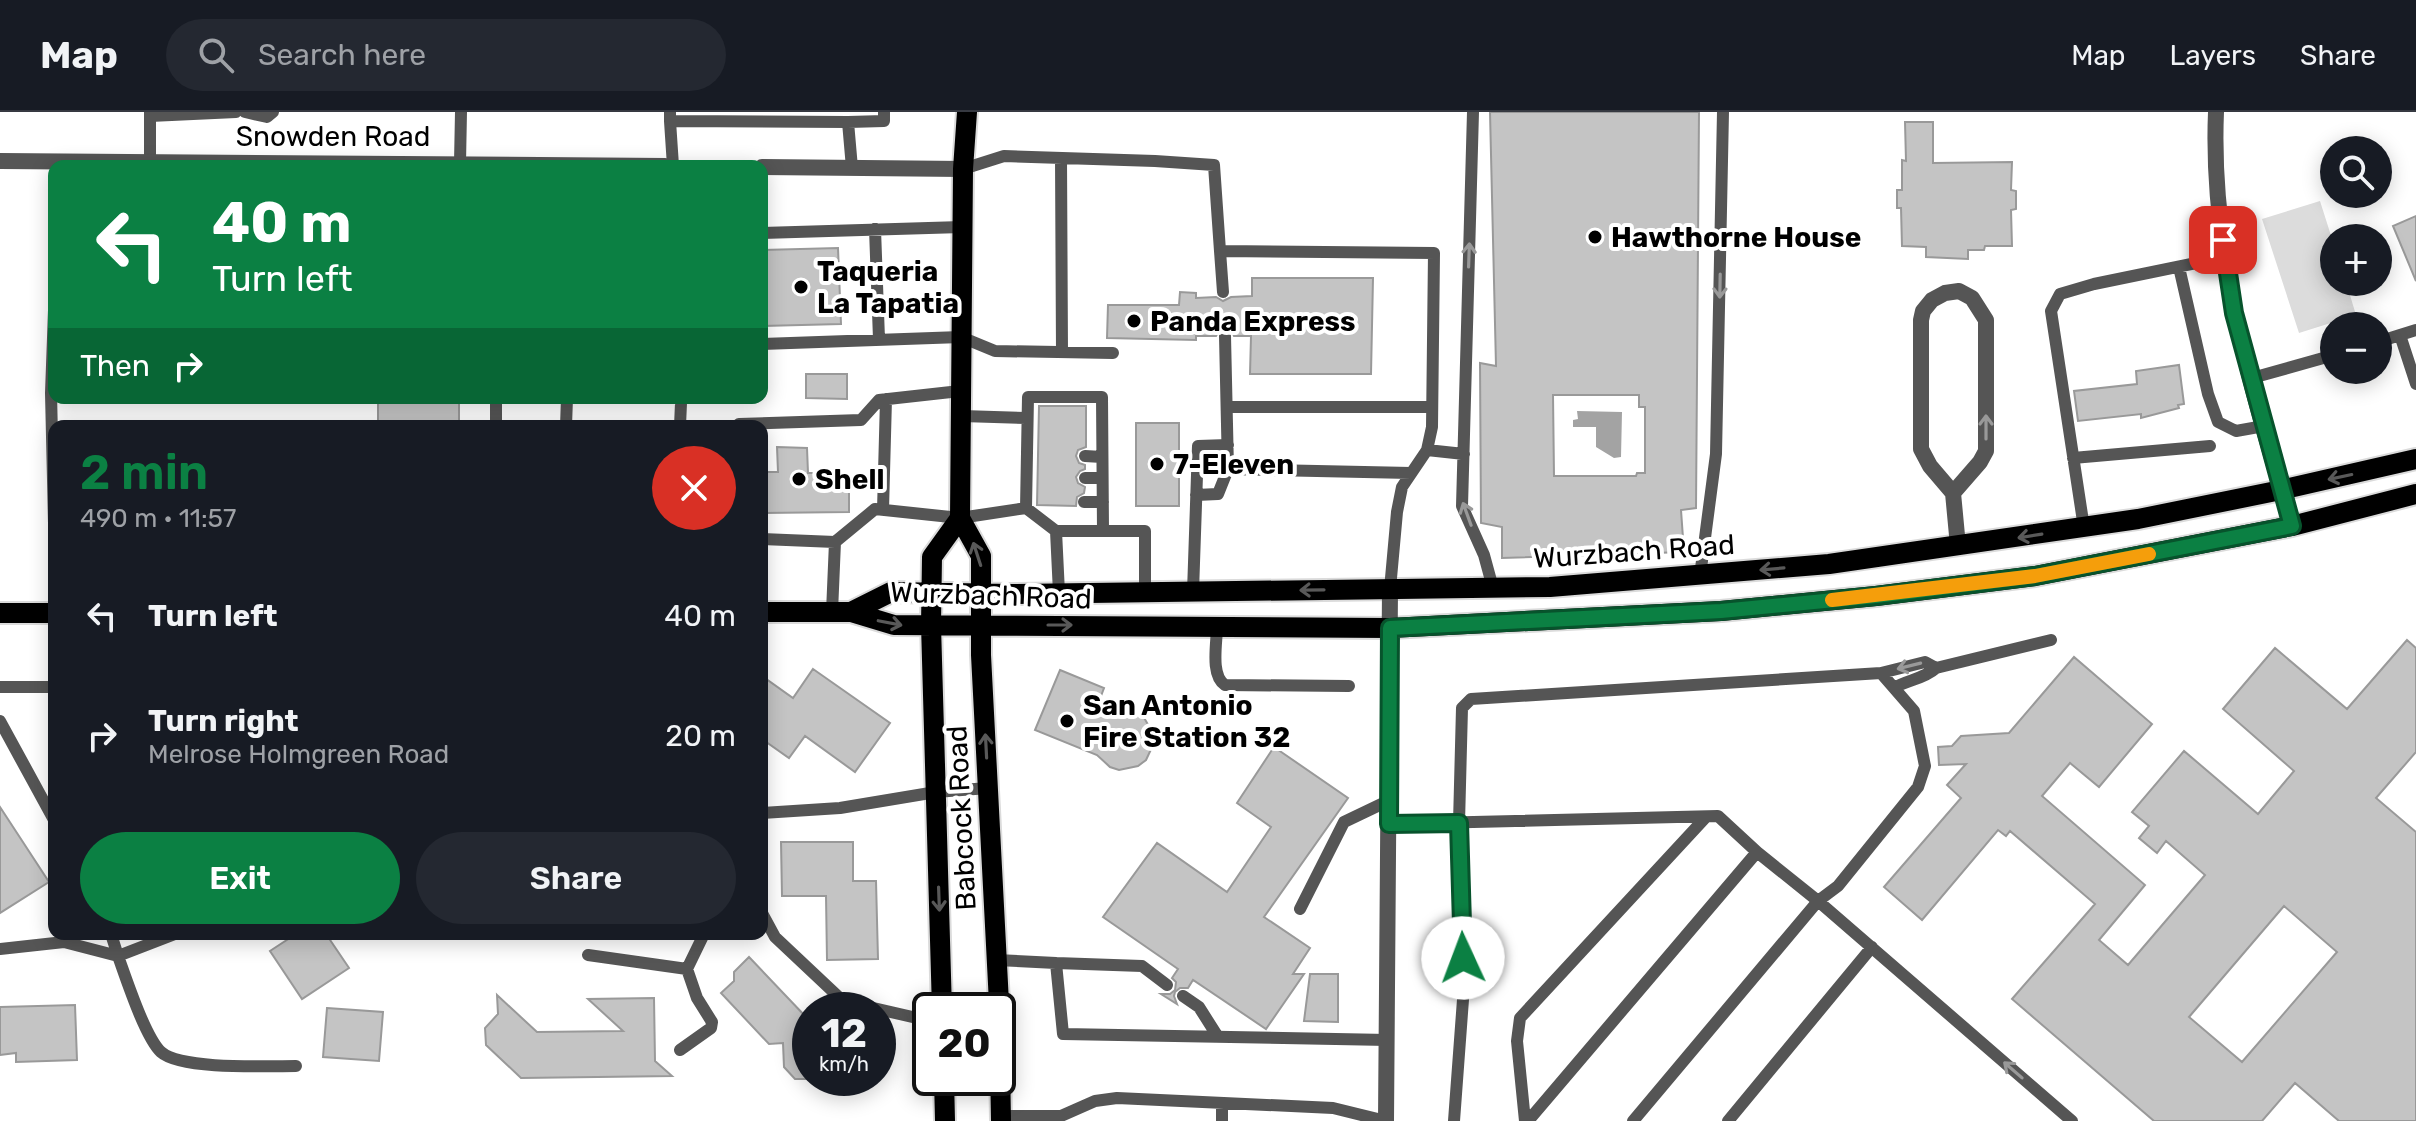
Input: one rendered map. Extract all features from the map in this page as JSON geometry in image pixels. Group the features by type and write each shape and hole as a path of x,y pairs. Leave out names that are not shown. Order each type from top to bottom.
{"main road":[{"path":"960,518 963,169 967,112"},
{"name":"Wurzbach Road","path":"842,612 891,592 1550,587 1829,564 2138,519 2416,459"},
{"name":"Wurzbach Road","path":"768,612 842,612 894,625 1390,628 1721,611 2035,576 2292,526 2416,494"},
{"name":"Babcock Road","path":"942,992 931,625 932,557 960,518 981,556 1001,1118"},
{"path":"0,613 48,613"},
{"path":"944,1096 945,1121"}],"street":[{"path":"2216,112 2220,222 2234,313 2292,526"},
{"name":"Snowden Road","path":"0,161 48,162"},
{"path":"768,167 963,169"},
{"path":"1953,493 1986,451 1986,320 1972,298 1959,291 1945,293 1932,300 1923,311 1921,320 1921,449 1930,466 1953,493 1958,546"},
{"path":"1386,1121 1390,589"}],"lane":[{"path":"150,160 150,114 236,112"},
{"path":"245,112 267,117 273,112"},
{"path":"460,160 461,112"},
{"path":"673,160 670,116 848,122 884,121 884,112"},
{"path":"1473,112 1462,506 1484,555 1493,588"},
{"path":"1700,576 1716,454 1723,112"},
{"path":"848,122 852,168"},
{"path":"963,169 1004,156 1214,165 1223,292"},
{"path":"1061,158 1062,352"},
{"path":"768,233 962,227"},
{"path":"875,229 879,339"},
{"path":"1220,251 1434,253 1432,427 1427,450 1402,487 1390,589"},
{"path":"2084,528 2051,311 2060,294 2225,257"},
{"path":"2179,267 2208,394 2218,422 2236,431 2264,426"},
{"path":"2392,338 2416,330"},
{"path":"2400,335 2416,384"},
{"path":"1196,495 1218,494 1228,469 1225,336"},
{"path":"768,344 961,337 995,351 1113,353"},
{"path":"2252,378 2320,359"},
{"path":"768,423 861,420 879,400 960,391"},
{"path":"1059,593 1056,531 1030,503 1032,454 1028,397 1102,397 1103,530"},
{"path":"883,510 886,399"},
{"path":"1227,407 1432,407"},
{"path":"1086,411 1102,411"},
{"path":"962,416 1031,418"},
{"path":"1086,431 1102,432"},
{"path":"1193,592 1198,446 1228,445"},
{"path":"2073,458 2210,446"},
{"path":"1427,450 1464,454"},
{"path":"1085,456 1102,457"},
{"path":"1228,469 1411,473"},
{"path":"1085,478 1102,478"},
{"path":"1084,502 1103,502"},
{"path":"768,539 835,542 875,509 960,518 1030,503"},
{"path":"1056,531 1145,531 1145,592"},
{"path":"835,542 842,612"},
{"path":"1217,626 1216,674 1225,685 1349,686"},
{"path":"1894,688 1928,675 1936,668 2051,640"},
{"path":"1454,1121 1464,986 1459,823 1462,708 1471,699 1881,673 1925,662 1936,668"},
{"path":"1633,1121 1818,901 1838,886 1918,787 1925,766 1914,711 1881,673"},
{"path":"0,687 48,687"},
{"path":"0,721 48,809"},
{"path":"768,813 840,808 936,792 988,788"},
{"path":"1300,909 1344,822 1390,800"},
{"path":"1389,824 1718,816 2072,1121"},
{"path":"1526,1121 1517,1041 1520,1018 1706,817"},
{"path":"1526,1121 1757,852"},
{"path":"768,925 775,937 843,1001 912,1017"},
{"path":"113,940 133,998 161,1052 178,1061 205,1064 296,1066"},
{"path":"0,949 64,942 118,956 159,940"},
{"path":"680,1050 711,1028 712,1022 697,998 687,969 701,940"},
{"path":"1728,1121 1872,947"},
{"path":"588,955 687,969"},
{"path":"996,960 1142,966 1167,985"},
{"path":"1056,963 1063,1034 1388,1040"},
{"path":"1183,996 1199,1007 1218,1037"},
{"path":"1001,1118 1061,1116 1095,1101 1117,1098 1274,1105 1386,1121"},
{"path":"1222,1103 1222,1121"},
{"path":"1274,1105 1274,1121"}],"shaded area":[{"path":"2320,201 2327,224 2320,224 2320,296 2350,296 2355,312 2320,312 2320,326 2299,333 2262,219"},
{"path":"1577,411 1622,412 1621,457 1614,458 1596,447 1596,427 1573,427 1573,420 1578,419"}],"building":[{"name":"Hawthorne House","path":"1490,112 1699,112 1696,508 1681,510 1684,552 1502,558 1502,527 1481,523 1480,363 1496,366","holes":["1553,395 1639,395 1639,407 1645,407 1645,473 1637,473 1636,476 1554,476"]},
{"path":"1905,122 1933,122 1933,163 2012,162 2011,190 2016,191 2016,209 2011,210 2012,246 1985,246 1984,250 1968,250 1968,259 1926,257 1926,247 1902,246 1897,190 1902,190 1902,160 1906,161"},
{"path":"2416,216 2416,281 2393,226"},
{"name":"Taqueria La Tapatia","path":"838,248 841,324 768,326 768,250"},
{"path":"1252,278 1373,278 1371,374 1250,374 1251,336 1234,336 1226,327 1220,329 1216,336 1196,336 1196,340 1107,338 1108,305 1179,305 1180,292 1196,293 1196,298 1216,297 1223,301 1231,297 1252,296"},
{"path":"2179,365 2184,404 2178,405 2179,408 2141,418 2141,414 2078,421 2074,391 2137,384 2136,371"},
{"path":"806,374 847,374 847,399 806,398"},
{"path":"378,404 459,404 459,420 378,420"},
{"path":"1039,406 1086,406 1086,447 1078,450 1076,456 1079,463 1085,465 1076,477 1078,483 1085,487 1084,493 1077,497 1076,506 1037,505"},
{"name":"7-Eleven","path":"1136,423 1179,423 1179,506 1136,506"},
{"path":"777,447 807,448 808,473 849,473 849,512 768,513 768,472 778,472"},
{"path":"2407,640 2416,648 2416,752 2376,798 2416,832 2416,1121 2339,1121 2295,1083 2262,1121 2154,1121 2012,999 2095,904 2010,831 2006,836 1998,830 1922,920 1884,887 1961,798 1947,785 1966,764 1939,765 1938,747 1952,746 1961,736 2009,733 2074,657 2152,724 2099,787 2070,763 2042,796 2145,885 2099,940 2128,965 2205,875 2166,841 2157,853 2139,838 2149,826 2132,812 2184,751 2258,814 2294,771 2223,709 2275,648 2347,709","holes":["2284,906 2337,952 2242,1062 2189,1017"]},
{"path":"813,669 890,723 855,772 805,736 789,758 768,743 768,680 793,698"},
{"name":"San Antonio Fire Station 32","path":"1060,670 1104,688 1095,712 1125,709 1143,716 1153,733 1154,743 1146,760 1138,766 1119,770 1110,767 1097,755 1035,730"},
{"path":"1274,747 1348,798 1264,917 1310,948 1293,974 1304,974 1266,1029 1193,980 1188,988 1175,992 1177,1004 1161,994 1170,994 1175,990 1176,982 1172,978 1178,969 1103,917 1157,843 1227,892 1271,827 1237,803"},
{"path":"0,807 48,883 0,913"},
{"path":"781,842 853,842 853,881 876,881 878,959 827,960 826,896 782,896"},
{"path":"287,940 330,940 349,968 302,999 270,951"},
{"path":"749,957 792,1002 792,1076 784,1067 783,1043 769,1044 721,993 734,981 734,972"},
{"path":"1310,974 1338,974 1338,1022 1304,1021"},
{"path":"497,995 537,1032 623,1031 588,999 654,998 655,1061 672,1076 521,1078 486,1045 485,1028 498,1014"},
{"path":"75,1005 77,1060 16,1062 16,1053 0,1055 0,1007"},
{"path":"327,1008 383,1012 379,1061 323,1057"}],"slow traffic":[{"path":"1832,600 2035,576 2149,554"}],"place":[{"name":"Hawthorne House","path":"1595,237"},
{"name":"Taqueria La Tapatia","path":"801,287"},
{"name":"Panda Express","path":"1134,321"},
{"name":"7-Eleven","path":"1157,464"},
{"name":"Shell","path":"799,479"},
{"name":"San Antonio Fire Station 32","path":"1067,721"}],"route":[{"path":"1463,958 1459,823 1389,824 1390,628 1721,611 1876,596 2035,576 2292,526 2234,313 2223,240"}]}
